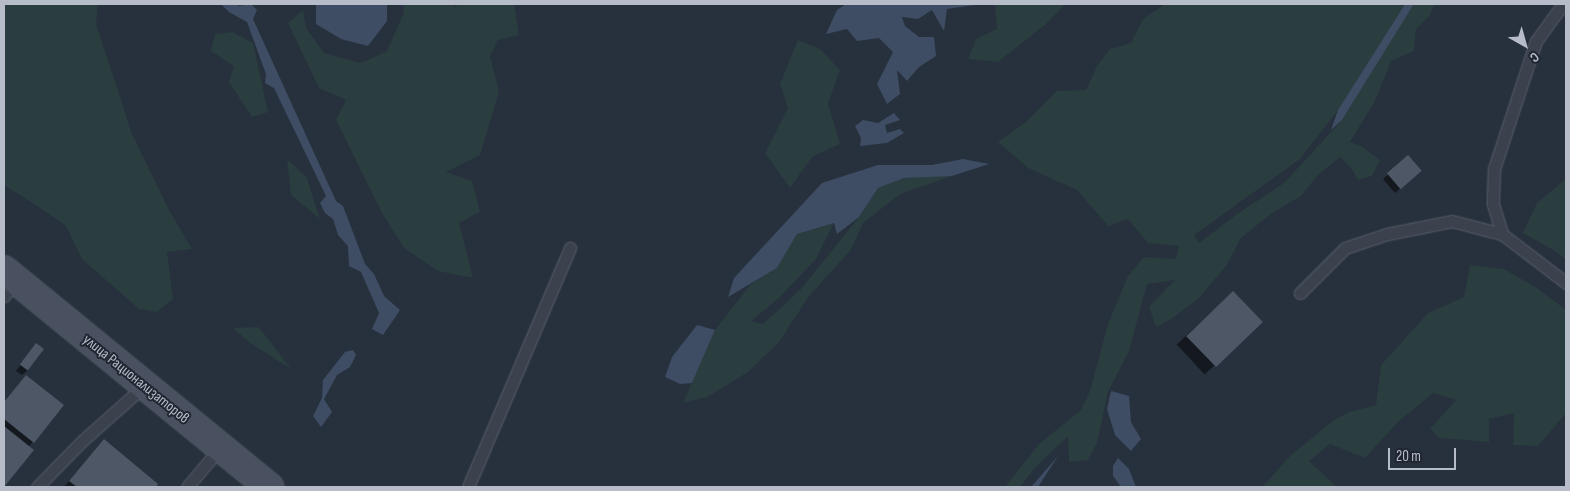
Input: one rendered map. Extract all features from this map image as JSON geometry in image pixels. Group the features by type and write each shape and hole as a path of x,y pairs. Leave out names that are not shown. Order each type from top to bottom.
{"main road":[{"name":"улица Рационализаторов","path":"8,282 144,386 269,487"}],"lane":[{"path":"1502,234 1493,204 1494,169 1536,41 1563,4"},
{"path":"1300,293 1345,248 1387,234 1452,222 1502,234 1566,284"},
{"path":"468,487 570,248"},
{"path":"38,487 82,442 144,386"},
{"path":"187,487 220,448"}],"shaded area":[{"path":"4,4 98,4 96,24 132,134 169,210 192,249 167,252 173,299 157,312 139,309 82,259 66,226 4,185"},
{"path":"403,4 454,4 455,7 457,4 514,4 519,35 498,40 490,56 499,92 480,155 446,172 472,181 480,212 459,223 473,278 438,271 404,248 382,213 336,120 346,100 319,88 288,23 303,10 306,28 324,53 361,63 387,51 404,12"},
{"path":"995,4 1066,4 1046,24 998,62 968,59 976,39 997,29"},
{"path":"1165,4 1405,4 1338,110 1300,159 1194,235 1199,243 1237,214 1284,183 1342,120 1414,4 1435,4 1430,15 1416,29 1414,51 1391,61 1375,101 1350,142 1361,146 1380,160 1372,176 1358,180 1351,168 1340,157 1318,175 1301,196 1272,213 1241,238 1226,266 1198,299 1171,319 1156,327 1149,307 1175,280 1147,284 1129,351 1108,392 1097,443 1088,460 1069,462 1068,436 1034,469 1020,487 1005,487 1039,444 1081,410 1090,391 1108,324 1128,276 1144,257 1176,259 1179,246 1148,243 1128,219 1108,226 1077,190 1028,168 998,142 1026,122 1057,91 1086,90 1097,66 1110,49 1131,43 1143,19"},
{"path":"232,32 253,43 268,112 252,117 229,82 234,66 211,51 215,34"},
{"path":"798,40 820,49 840,70 828,103 840,144 812,157 790,188 765,153 788,108 780,84"},
{"path":"287,159 307,178 320,219 291,195"},
{"path":"952,176 900,194 863,223 850,251 809,296 779,342 748,372 707,397 683,403 715,330 750,285 777,268 797,234 834,223 816,259 779,298 751,321 763,324 801,289 859,217 878,188 904,178"},
{"path":"1566,179 1566,260 1557,252 1523,233 1537,203"},
{"path":"1470,265 1504,269 1537,288 1566,310 1566,413 1538,446 1513,445 1514,413 1489,419 1489,442 1440,438 1430,429 1456,400 1433,393 1398,422 1365,458 1330,444 1309,461 1337,487 1262,487 1290,456 1334,420 1349,412 1376,405 1381,365 1428,313 1464,297"},
{"path":"258,327 291,369 250,343 233,328"}],"water":[{"path":"221,4 238,4 239,6 251,4 257,10 253,19 336,201 343,206 365,264 374,274 384,296 400,310 383,335 372,329 379,313 361,272 349,266 348,246 338,235 333,219 325,213 320,203 326,196 274,88 265,83 266,74 247,22 229,12"},
{"path":"316,4 387,4 387,21 368,46 341,39 316,24"},
{"path":"846,4 982,4 947,9 944,31 932,10 918,19 902,17 905,26 919,37 934,37 936,56 919,67 907,81 897,70 900,94 887,104 877,84 893,52 879,38 857,41 847,29 826,34 837,10"},
{"path":"1405,4 1414,4 1342,120 1331,130 1338,110"},
{"path":"894,113 900,120 885,125 887,133 900,129 904,133 887,143 860,146 861,138 855,126 863,120 878,123"},
{"path":"963,159 989,164 952,176 904,178 878,188 859,217 837,234 834,223 797,234 777,268 728,297 734,278 822,183 878,165 932,165"},
{"path":"697,325 715,330 692,383 680,384 665,377 672,357"},
{"path":"353,350 356,355 350,367 337,375 324,399 332,412 321,427 313,416 322,398 323,380 345,352"},
{"path":"1111,391 1129,396 1131,422 1141,439 1131,451 1115,435 1107,409"},
{"path":"1058,456 1038,487 1031,487"},
{"path":"1118,458 1129,469 1136,487 1121,487 1113,476 1113,466"}],"building":[{"path":"1408,155 1422,171 1401,189 1387,173"},
{"path":"1233,291 1263,322 1216,367 1186,336"},
{"path":"36,343 44,349 28,371 20,365"},
{"path":"26,375 64,405 34,443 4,419 4,402"},
{"path":"4,426 34,450 4,487"},
{"path":"104,439 158,484 156,487 77,487 69,481"}]}
